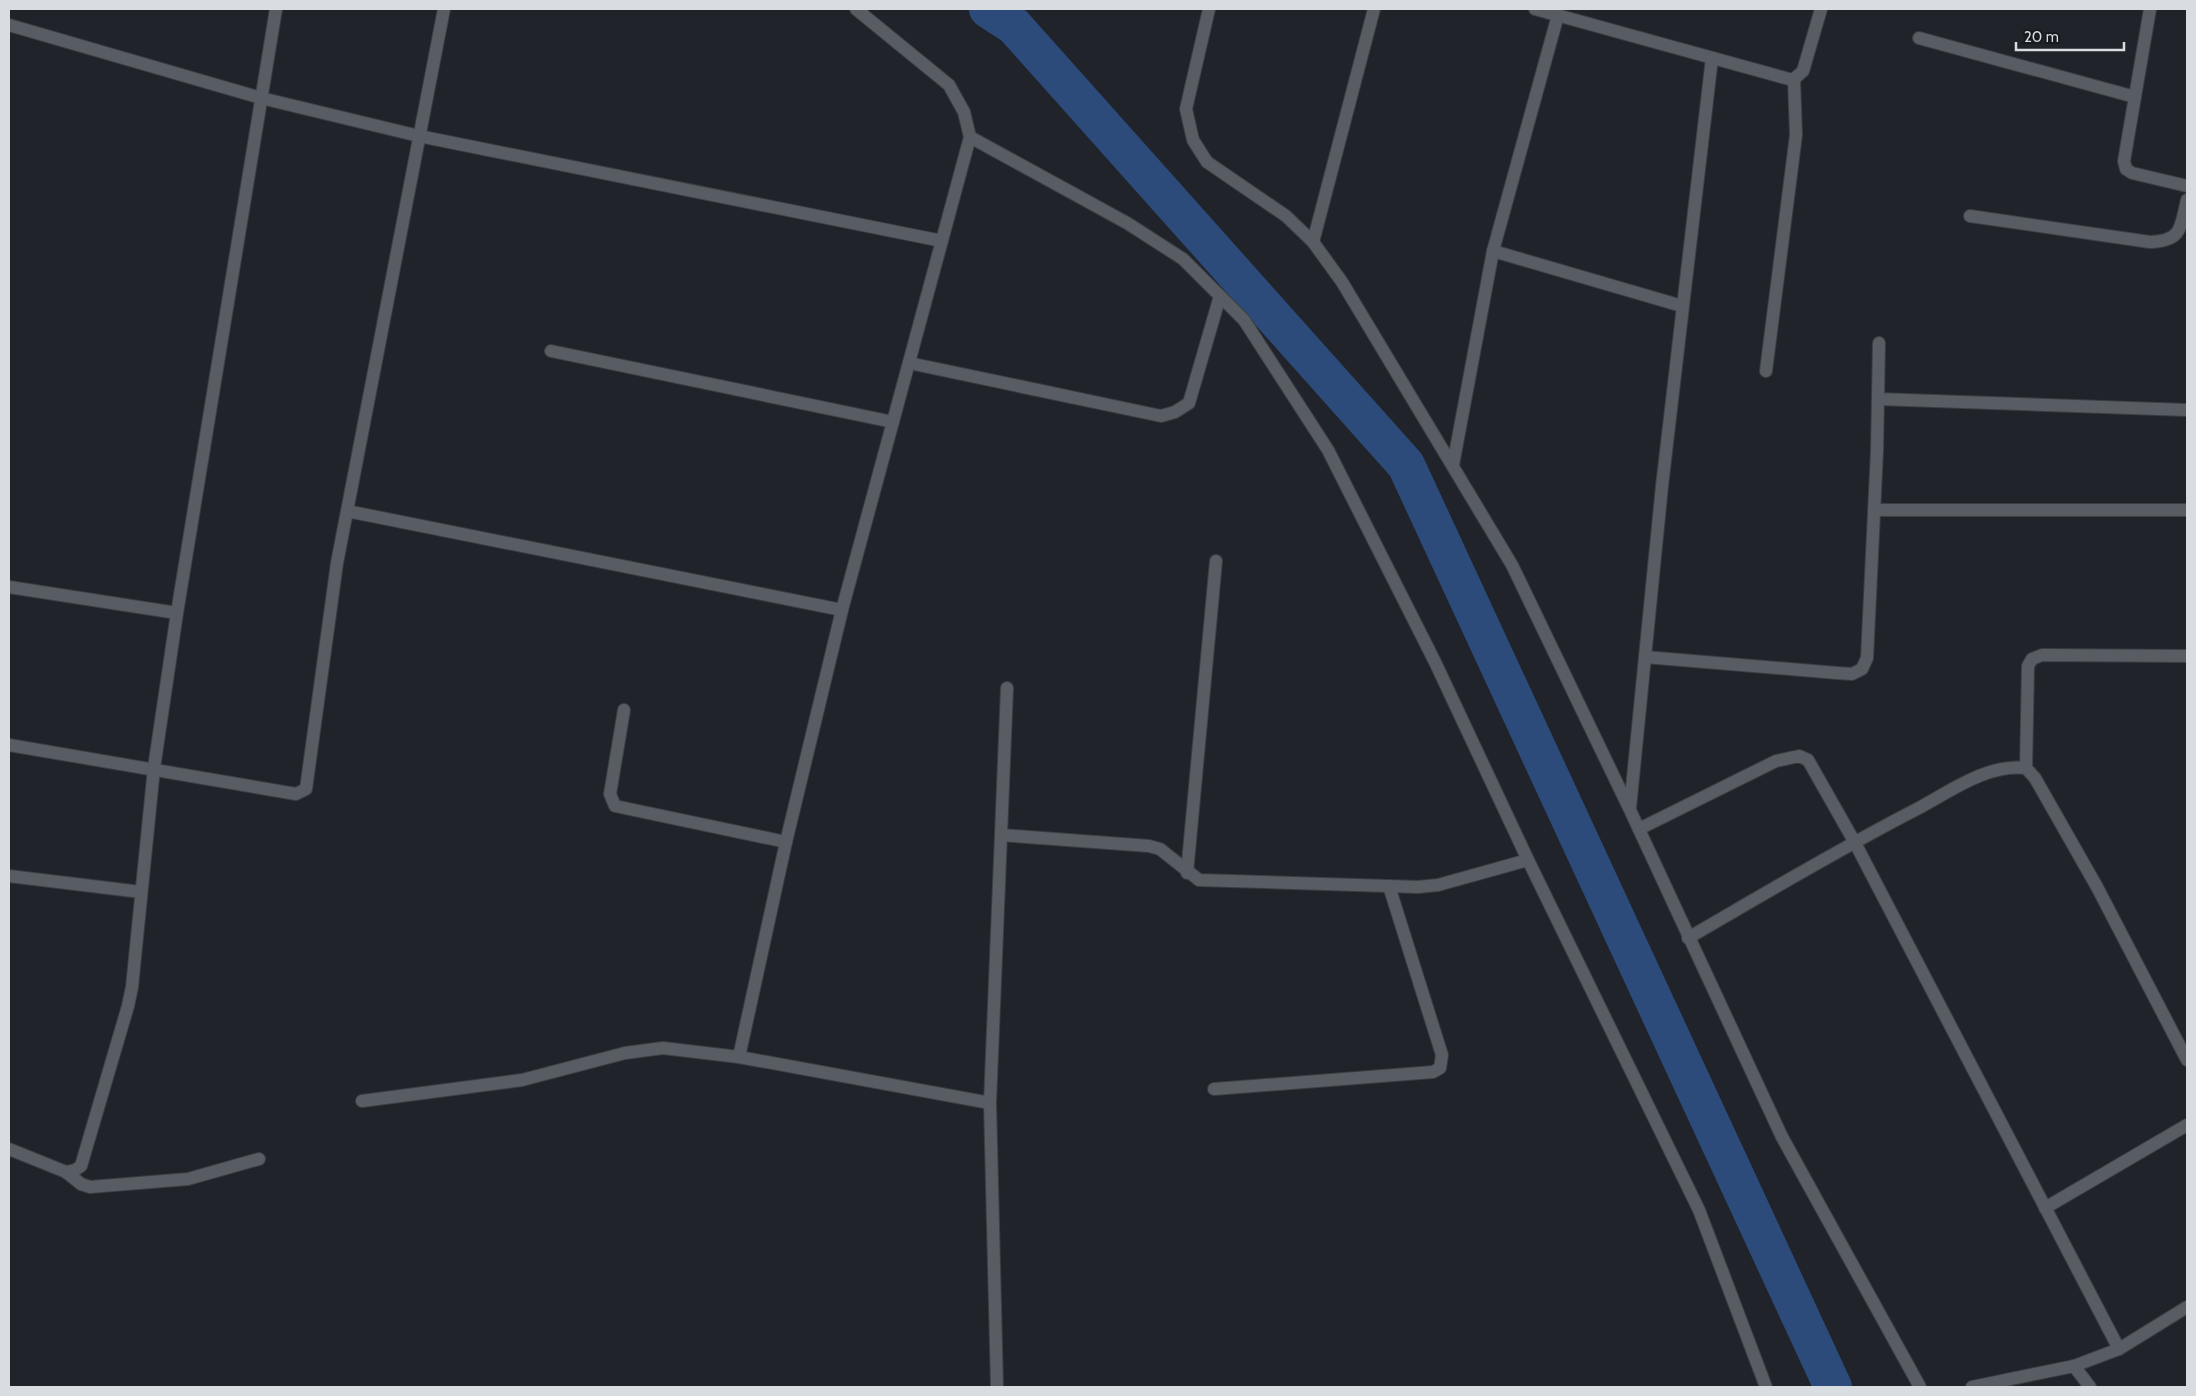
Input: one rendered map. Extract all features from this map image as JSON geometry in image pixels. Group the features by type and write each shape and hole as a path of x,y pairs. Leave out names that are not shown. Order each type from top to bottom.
{"street":[{"path":"66,1172 76,1170 81,1166 128,1006 154,768 177,613 276,9"},
{"path":"9,744 296,794 306,789 336,563 444,9"},
{"path":"738,1056 786,842 842,610 970,137 964,112 949,85 856,9"},
{"path":"1208,9 1186,109 1195,145 1207,162 1286,216 1313,242 1342,282 1512,565 1639,829 1782,1137 1920,1387"},
{"path":"1313,242 1374,9"},
{"path":"1535,9 1794,79"},
{"path":"1794,79 1803,71 1821,9"},
{"path":"2150,9 2124,153 2126,169 2132,173 2187,186"},
{"path":"1453,465 1493,251 1558,15"},
{"path":"9,25 261,98 419,136 942,241"},
{"path":"1920,38 2135,97"},
{"path":"1630,810 1682,306 1712,58"},
{"path":"1766,371 1796,135 1794,79"},
{"path":"970,137 1127,223 1183,259 1244,320 1328,450 1435,662 1528,860 1699,1210 1766,1387"},
{"path":"1970,216 2150,242 2166,242 2175,238 2179,232 2187,200"},
{"path":"1493,251 1682,306"},
{"path":"909,363 1161,416 1175,412 1188,402 1220,296"},
{"path":"1645,657 1852,674 1862,669 1867,658 1879,343"},
{"path":"551,351 894,422"},
{"path":"1878,399 2187,410"},
{"path":"1874,510 2187,510"},
{"path":"347,511 842,610"},
{"path":"1187,873 1216,561"},
{"path":"9,587 177,613"},
{"path":"2026,768 2028,666 2032,659 2042,655 2187,656"},
{"path":"997,1387 990,1103 1007,688"},
{"path":"624,710 610,794 615,806 786,842"},
{"path":"1639,829 1776,761 1799,756 1808,760 1854,841 2119,1349"},
{"path":"1688,938 1854,841 1981,776 2013,766 2026,768 2035,778 2097,887 2187,1060"},
{"path":"1001,835 1149,846 1160,849 1187,873 1199,880 1389,886 1438,885 1528,860"},
{"path":"9,876 141,892"},
{"path":"1214,1089 1433,1072 1440,1068 1442,1055 1389,886"},
{"path":"362,1101 522,1080 646,1050 663,1048 738,1056 990,1103"},
{"path":"2045,1208 2187,1125"},
{"path":"9,1149 66,1172 81,1184 90,1187 188,1179 260,1159"},
{"path":"1972,1387 2074,1366 2119,1349 2187,1307"},
{"path":"2074,1366 2090,1387"}],"waterway":[{"path":"988,9 1014,26 1406,465 1833,1387"}]}
